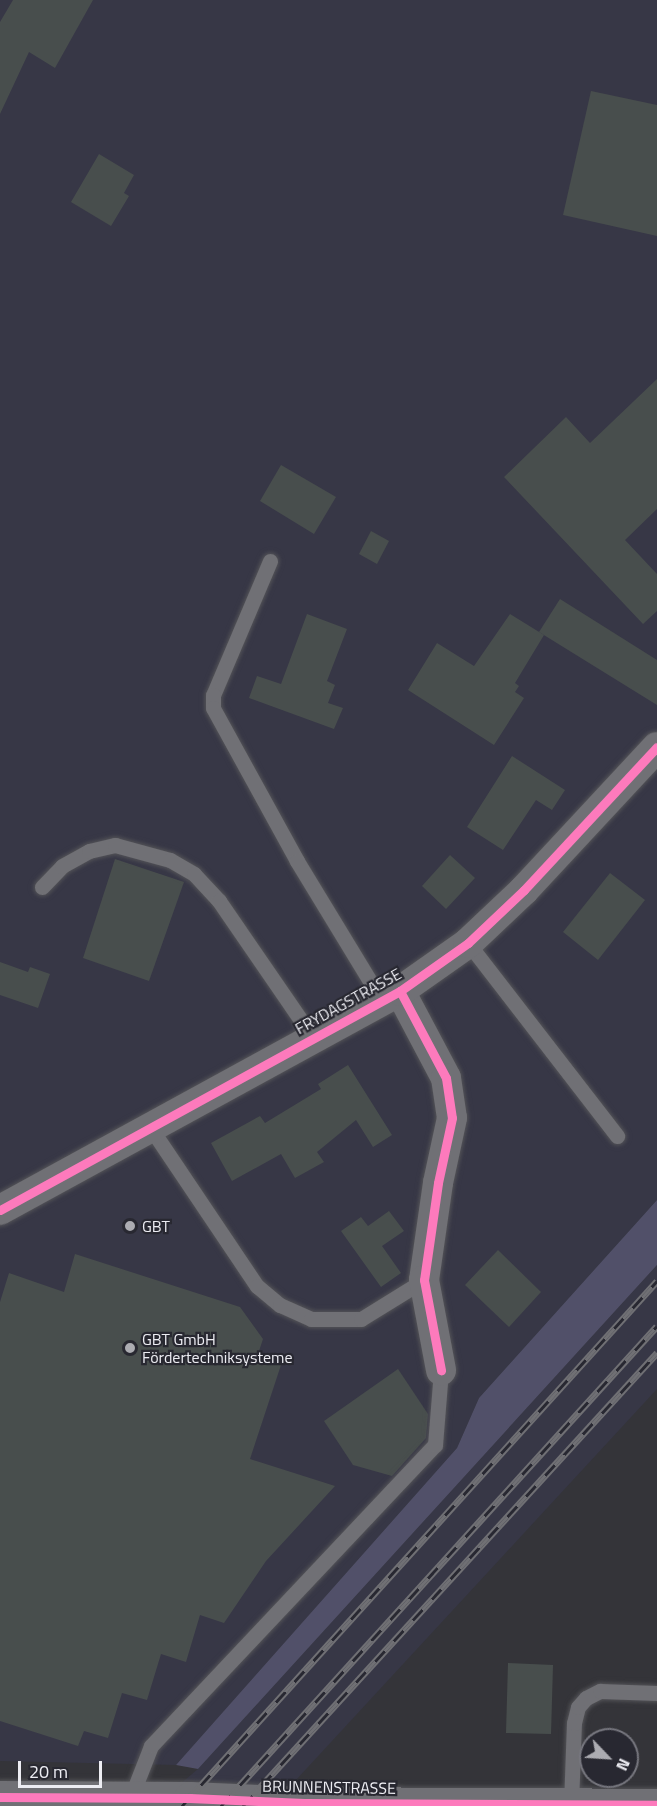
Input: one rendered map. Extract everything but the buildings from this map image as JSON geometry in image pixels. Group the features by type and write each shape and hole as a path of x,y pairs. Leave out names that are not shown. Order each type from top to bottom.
{"street":[{"name":"FRYDAGSTRASSE","path":"0,1210 391,996 468,943 524,891 657,747"},
{"path":"391,996 446,1078 452,1118 438,1183 424,1280 441,1370"},
{"name":"BRUNNENSTRASSE","path":"0,1797 131,1797 304,1803 657,1805"}],"lane":[{"path":"270,561 213,694 213,708 297,861 391,996"},
{"path":"42,887 62,866 88,851 115,845 170,860 194,874 219,901 313,1038"},
{"path":"468,943 617,1136"},
{"path":"150,1127 257,1286 280,1305 311,1319 361,1319 424,1280"},
{"path":"131,1797 151,1746 435,1445 441,1370"},
{"path":"572,1804 574,1723 578,1707 586,1698 600,1691 657,1694"}],"shaded area":[{"path":"0,0 657,0 657,1200 479,1398 457,1448 176,1765 0,1761"},
{"path":"657,1200 657,1265 198,1769 176,1765 457,1448 479,1398"},
{"path":"657,1265 657,1389 272,1806 154,1806 198,1769"}],"railway":[{"path":"182,1806 657,1281"},
{"path":"221,1806 657,1326"},
{"path":"243,1806 657,1353"}],"cycle path":[{"path":"0,1210 400,991 468,943 524,890 657,747"},
{"path":"400,991 446,1078 452,1118 438,1183 424,1280 441,1370"},
{"path":"0,1797 190,1798 304,1803 657,1805"}],"place":[{"name":"GBT","path":"130,1226"},
{"name":"GBT GmbH Fördertechniksysteme","path":"130,1348"}]}
